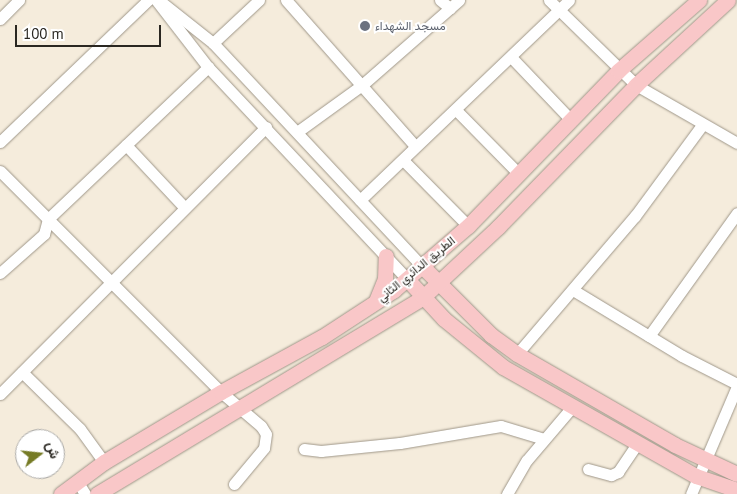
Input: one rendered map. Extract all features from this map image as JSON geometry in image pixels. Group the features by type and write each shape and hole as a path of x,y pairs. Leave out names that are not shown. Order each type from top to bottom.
{"main road":[{"name":"الطريق الدائري الثاني","path":"61,494 81,488 104,462 221,392 322,337 407,279 468,226 618,70 698,0"},
{"name":"الطريق الدائري الثاني","path":"97,494 423,297 439,284 636,85 728,0"},
{"path":"376,301 385,279 386,256"},
{"path":"422,266 491,335 517,354 704,460 737,474"},
{"path":"407,279 469,342 503,368 696,476 737,490"}],"street":[{"path":"0,19 20,0"},
{"path":"0,142 148,0"},
{"path":"158,0 213,43 422,266"},
{"path":"158,0 208,67 407,279"},
{"path":"213,43 259,0"},
{"path":"286,0 415,146"},
{"path":"440,0 450,8"},
{"path":"297,132 362,85 459,0"},
{"path":"549,0 618,70 636,85 702,125 737,143"},
{"path":"360,200 569,0"},
{"path":"511,57 570,119"},
{"path":"0,273 44,234 48,219 208,67"},
{"path":"456,110 519,174"},
{"path":"517,354 573,290 664,179 702,125"},
{"path":"0,394 266,127"},
{"path":"126,145 185,208"},
{"path":"403,160 468,226"},
{"path":"0,171 221,392 261,426 266,441 264,448 234,484"},
{"path":"650,336 737,213"},
{"path":"573,290 737,385 696,476 691,494"},
{"path":"22,372 80,429 104,462"},
{"path":"507,494 527,460 573,406"},
{"path":"304,449 330,450 400,444 501,426 544,439"},
{"path":"588,468 611,475 618,472 638,442"}],"place":[{"name":"مسجد الشهداء","path":"365,26"}]}
